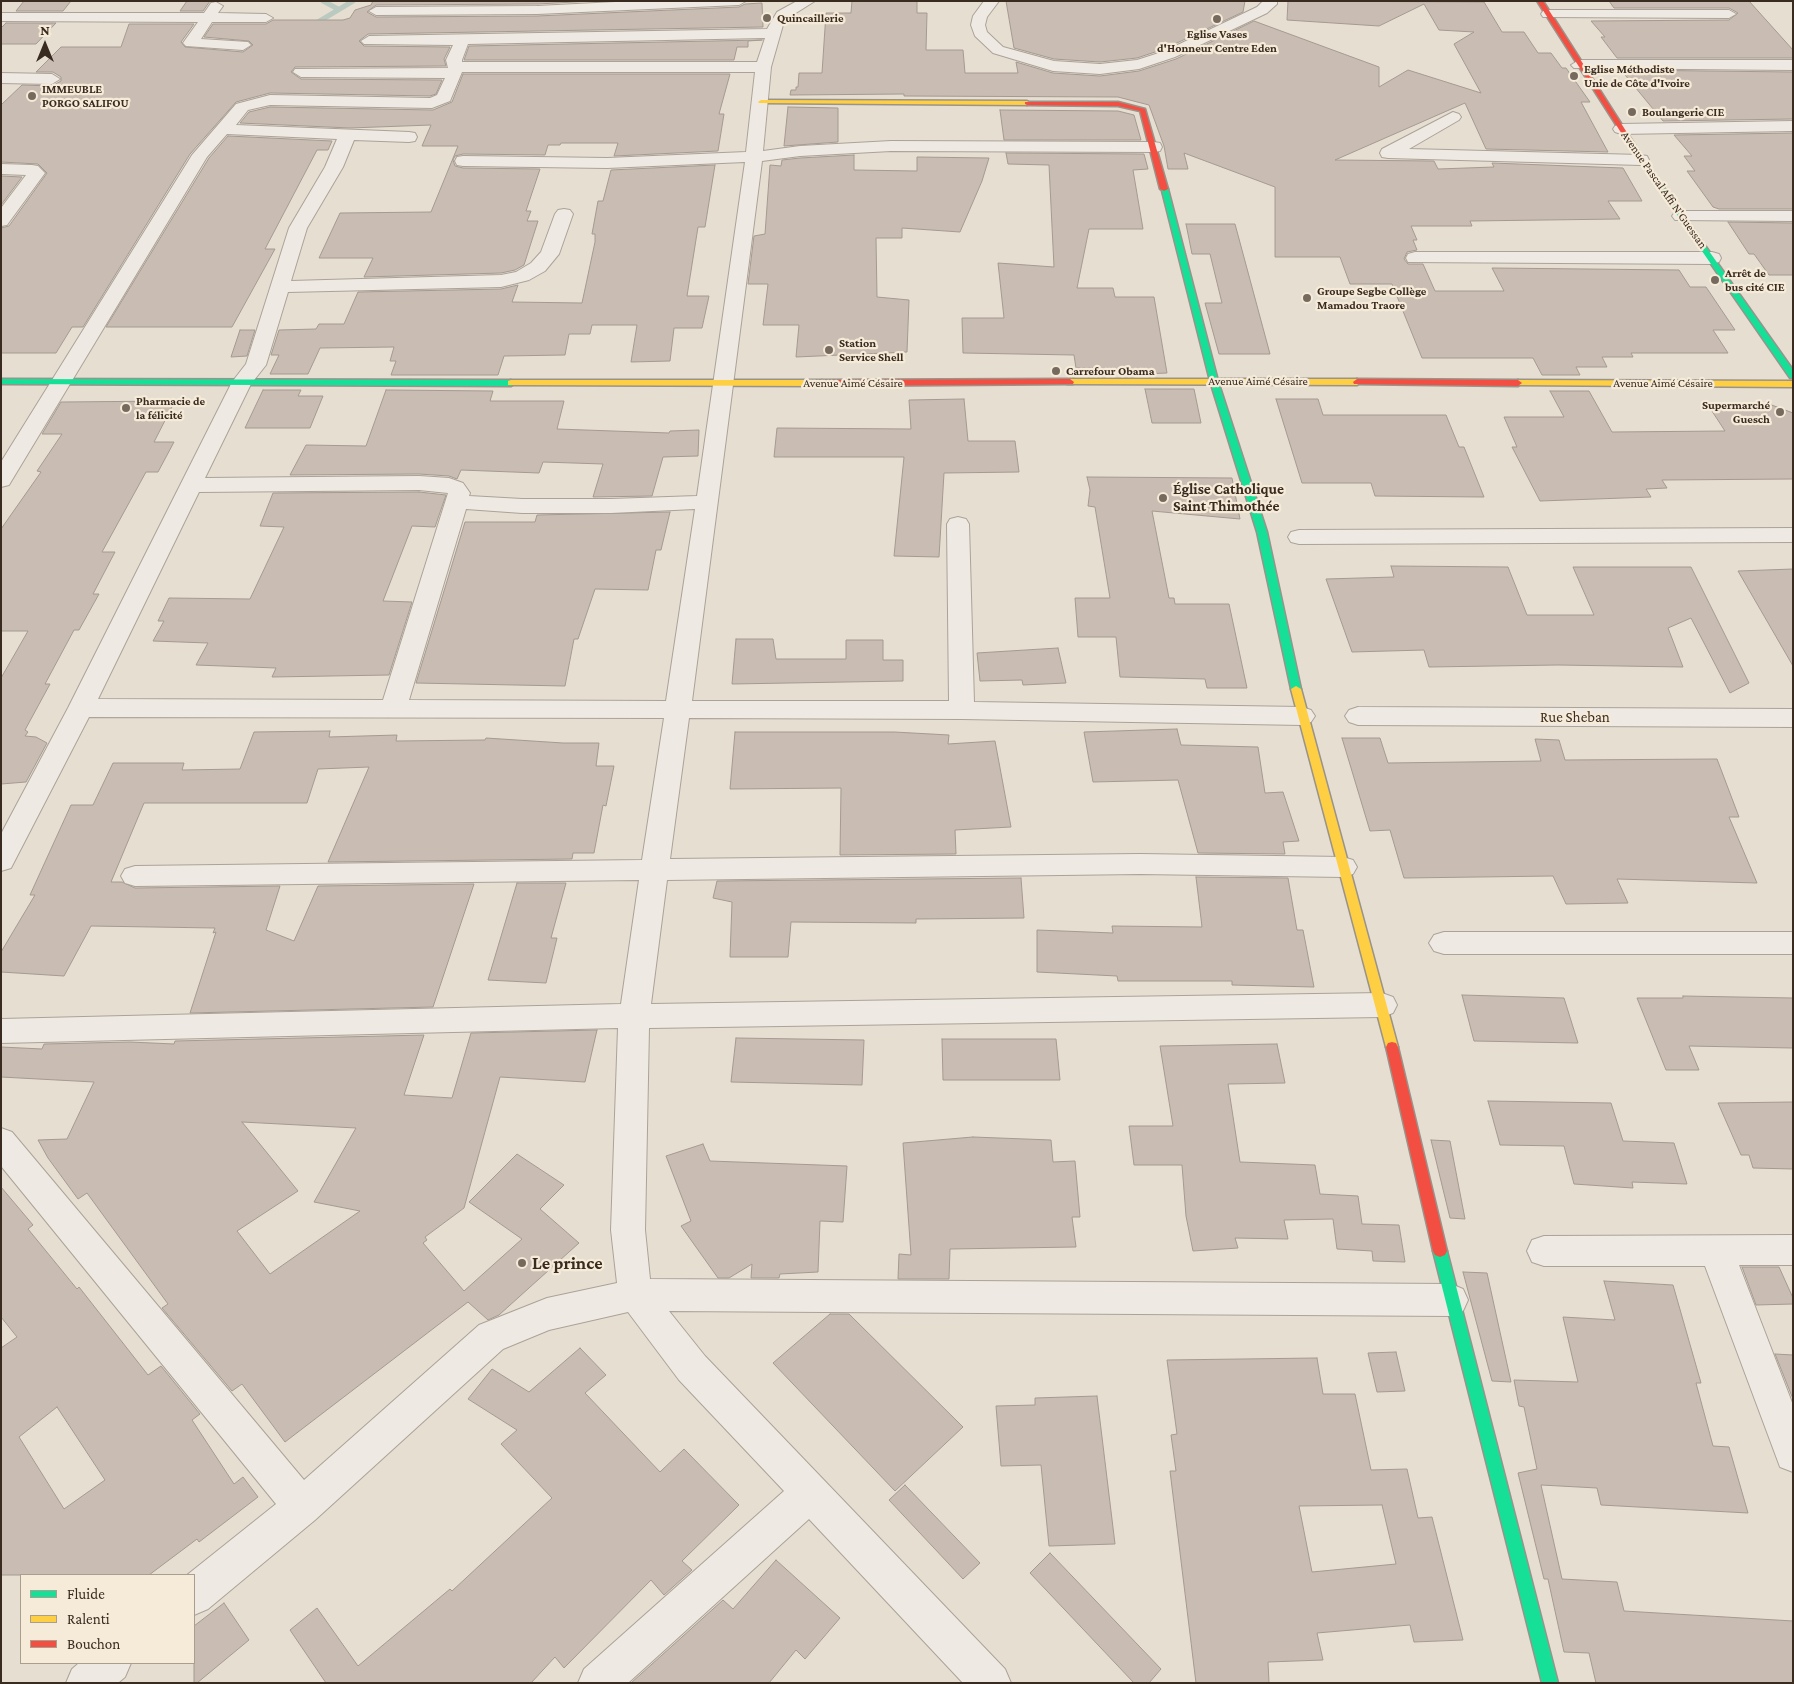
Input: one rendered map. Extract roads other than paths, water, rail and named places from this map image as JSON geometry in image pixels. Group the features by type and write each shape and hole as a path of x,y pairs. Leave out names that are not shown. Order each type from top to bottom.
{"street":[{"path":"220,1 191,43 243,45"},
{"path":"376,11 491,11 573,4 739,1"},
{"path":"808,1 782,15 776,25 763,67 761,102 724,384 634,1016 628,1230 635,1295 692,1368 984,1680"},
{"path":"992,1 980,16 978,26 984,38 998,50 1052,66 1100,69 1139,64 1170,54 1262,10 1270,4 1270,1"},
{"name":"Avenue Pascal Affi N'Guessan","path":"1540,1 1620,129 1793,376"},
{"path":"566,38 573,4"},
{"path":"1548,14 1729,14"},
{"path":"1,17 266,18"},
{"path":"369,41 775,33"},
{"path":"1,480 200,156 225,129 235,113 251,103 270,100 432,103 444,98 455,70 454,60 462,40"},
{"path":"1579,65 1793,65"},
{"path":"301,72 763,67"},
{"path":"1,78 52,79"},
{"path":"761,102 1118,104 1133,106 1143,110 1214,381 1262,532 1302,716 1382,1005 1451,1300 1550,1683"},
{"path":"1453,117 1388,153 1641,160"},
{"path":"1620,129 1793,126"},
{"path":"225,129 409,137"},
{"path":"1,861 81,708 242,382 256,365 298,228 334,166 348,133"},
{"path":"463,161 606,163 754,157 818,150 891,146 1154,147"},
{"path":"1,169 32,170 36,173 1,221"},
{"path":"279,287 501,281 522,276 538,267 550,254 564,214"},
{"path":"1682,216 1793,216"},
{"path":"1415,258 1712,258"},
{"name":"Avenue Aimé Césaire","path":"1,381 724,384 1214,381 1793,384"},
{"path":"191,485 419,483 449,485 455,488 459,493 457,502 393,710"},
{"path":"457,502 522,506 601,506 706,502"},
{"path":"958,524 962,710"},
{"path":"1299,537 1793,535"},
{"path":"81,708 962,710 1302,716"},
{"name":"Rue Sheban","path":"1358,716 1793,718"},
{"path":"135,876 1140,864 1343,867"},
{"path":"1444,943 1793,942"},
{"path":"1,1031 634,1016 1382,1005"},
{"path":"1,1142 302,1507"},
{"path":"1544,1250 1793,1250"},
{"path":"1716,1250 1793,1454"},
{"path":"195,1594 302,1507 491,1337 547,1314 635,1295 1451,1300"},
{"path":"598,1683 810,1492"},
{"path":"86,1683 110,1664"}],"waterway":[{"path":"323,1 338,9"},
{"path":"313,25 353,1"}],"place":[{"name":"Quincaillerie","path":"767,18"},
{"name":"Eglise Vases d'Honneur Centre Eden","path":"1217,19"},
{"name":"Eglise Méthodiste Unie de Côte d'Ivoire","path":"1574,76"},
{"name":"IMMEUBLE PORGO SALIFOU","path":"32,96"},
{"name":"Boulangerie CIE","path":"1632,112"},
{"name":"Arrêt de bus cité CIE","path":"1715,280"},
{"name":"Groupe Segbe Collège Mamadou Traore","path":"1307,298"},
{"name":"Station Service Shell","path":"829,350"},
{"name":"Carrefour Obama","path":"1056,371"},
{"name":"Pharmacie de la félicité","path":"126,408"},
{"name":"Supermarché Guesch","path":"1780,412"},
{"name":"Église Catholique Saint Thimothée","path":"1163,498"},
{"name":"Le prince","path":"522,1263"}]}
